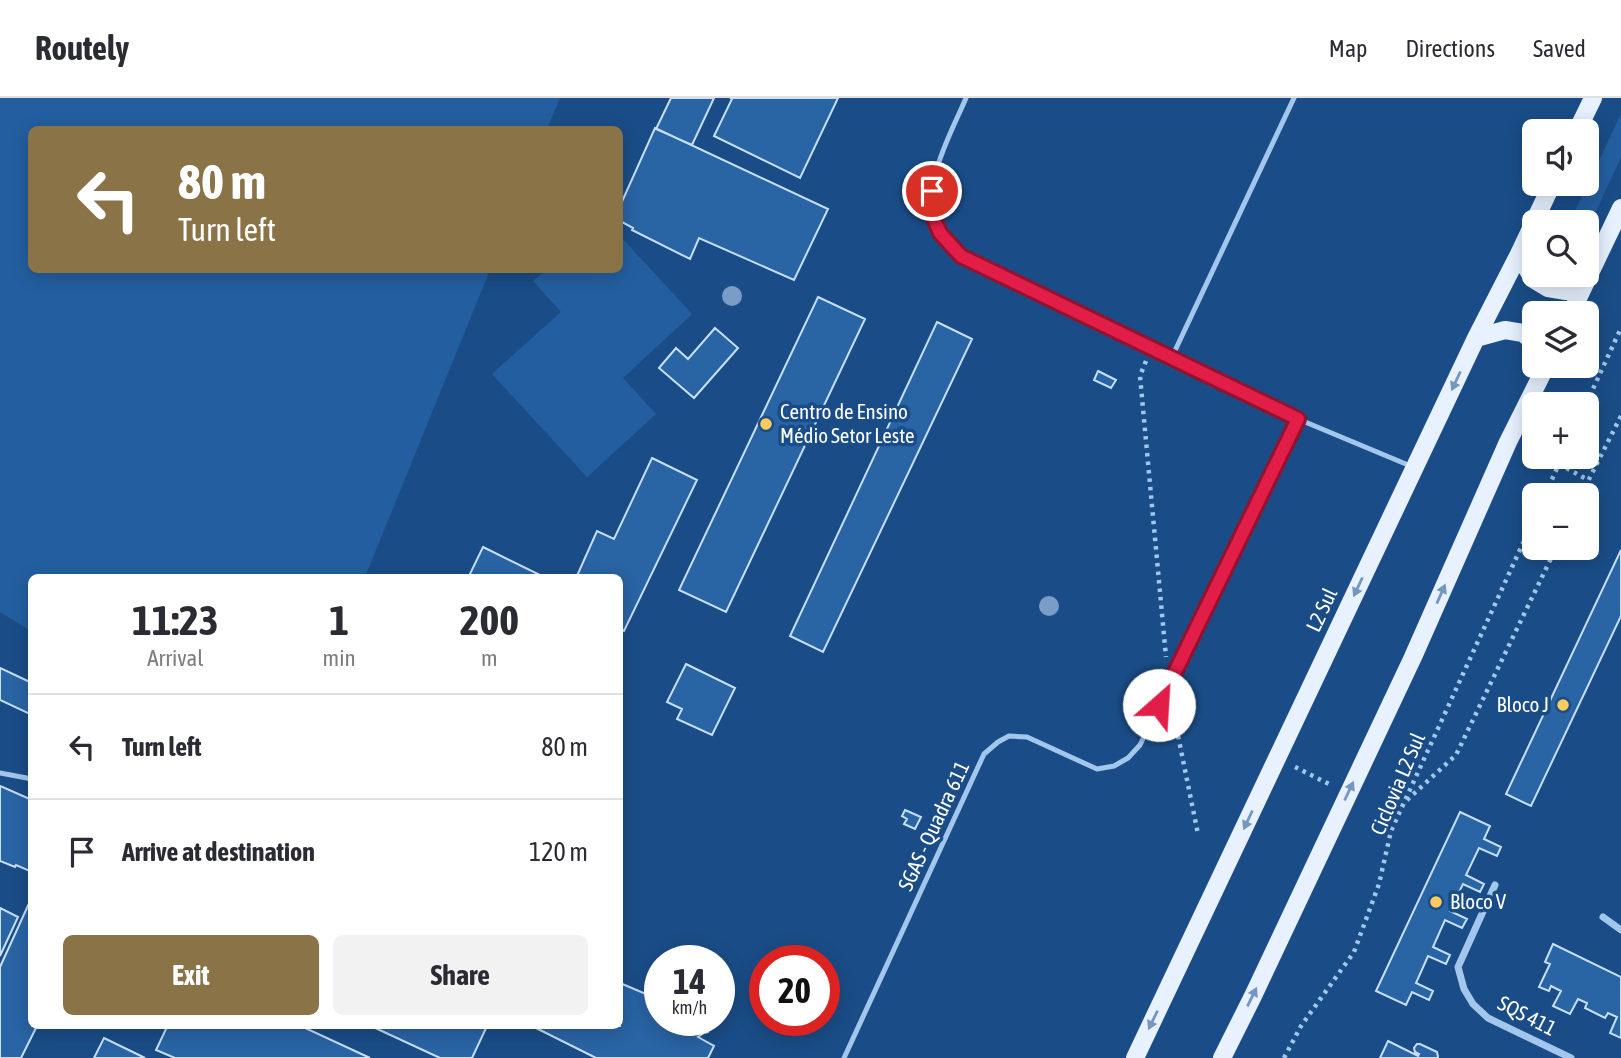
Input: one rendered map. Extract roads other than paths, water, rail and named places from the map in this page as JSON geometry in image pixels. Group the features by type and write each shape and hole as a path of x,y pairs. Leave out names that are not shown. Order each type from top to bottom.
{"main road":[{"path":"1582,119 1592,98"},
{"name":"L2 Sul","path":"1135,1058 1476,338 1546,196"},
{"path":"1599,255 1621,208"},
{"path":"1519,254 1522,259"},
{"path":"1546,287 1566,291 1573,287"},
{"path":"1476,338 1506,330 1522,333"},
{"path":"1222,1058 1413,657 1539,378"}],"street":[{"name":"SQS 411","path":"1495,885 1458,967 1464,989 1473,1004 1489,1018 1571,1058"},
{"path":"1603,917 1621,930"}],"lane":[{"path":"966,98 938,165 932,191 932,214 940,233 961,256 1298,419 1414,468"},
{"path":"1172,357 1294,98"},
{"name":"SGAS - Quadra 611","path":"844,1058 984,754 998,741 1009,736 1027,737 1097,769 1114,766 1128,758 1140,745 1298,419"},
{"path":"0,773 28,778"}],"place":[{"name":"Centro de Ensino Médio Setor Leste","path":"766,424"},
{"name":"Bloco J","path":"1563,705"},
{"name":"Bloco V","path":"1436,902"}]}
